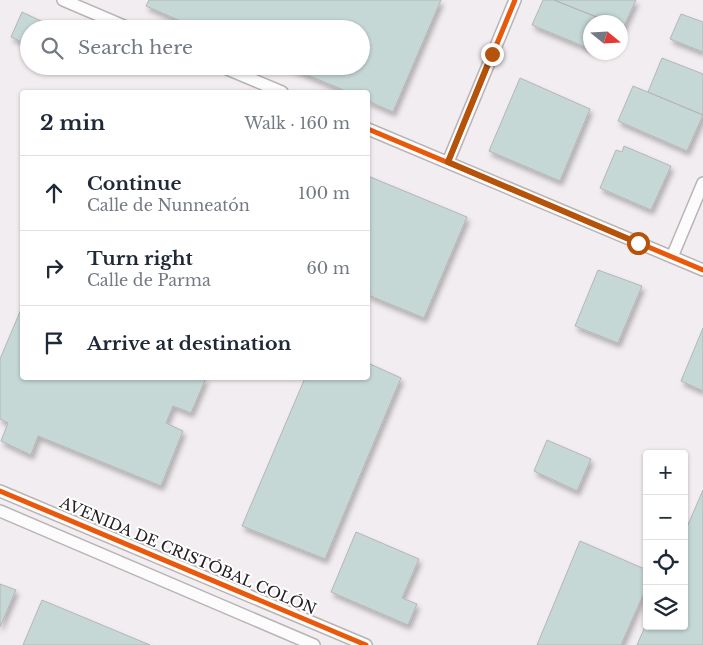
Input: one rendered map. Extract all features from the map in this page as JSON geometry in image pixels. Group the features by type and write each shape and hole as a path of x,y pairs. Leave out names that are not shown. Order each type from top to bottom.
{"street":[{"path":"63,0 110,20"},
{"path":"448,162 515,0"},
{"path":"241,75 277,90"},
{"path":"370,129 703,270"},
{"path":"672,257 703,183"},
{"name":"AVENIDA DE CRISTÓBAL COLÓN","path":"0,491 366,645"},
{"path":"0,511 314,645"}],"building":[{"path":"149,0 441,0 393,112 370,102 370,90 343,90 307,75 370,75 370,20 178,20 146,6"},
{"path":"543,0 554,0 592,15 583,15 583,46 532,25"},
{"path":"554,0 636,0 628,17 628,15 592,15"},
{"path":"22,12 39,20 20,20 20,41 11,37"},
{"path":"681,14 703,22 703,52 670,39"},
{"path":"662,58 703,74 703,115 648,92"},
{"path":"520,78 590,109 560,181 489,151"},
{"path":"633,86 703,115 687,151 618,121"},
{"path":"624,146 671,166 651,210 600,188 616,150 622,152"},
{"path":"370,177 467,217 424,318 370,296"},
{"path":"598,270 642,286 618,343 575,326"},
{"path":"20,312 20,380 205,380 191,413 173,406 166,423 183,431 161,486 38,436 31,455 1,441 8,423 0,419 0,359"},
{"path":"703,328 703,391 681,381"},
{"path":"370,364 401,378 325,559 242,526 304,380 370,380"},
{"path":"547,440 591,459 577,491 534,471"},
{"path":"703,490 703,645 637,645 644,630 688,630 688,525"},
{"path":"356,532 419,559 402,598 417,604 408,625 331,592"},
{"path":"580,541 643,568 643,595 621,645 537,645"},
{"path":"0,584 16,590 0,627"},
{"path":"42,600 150,645 23,645"}],"cycle path":[{"path":"448,162 515,0"},
{"path":"370,130 703,270"},
{"path":"0,491 366,645"}],"route":[{"path":"492,54 448,162 638,243"}]}
